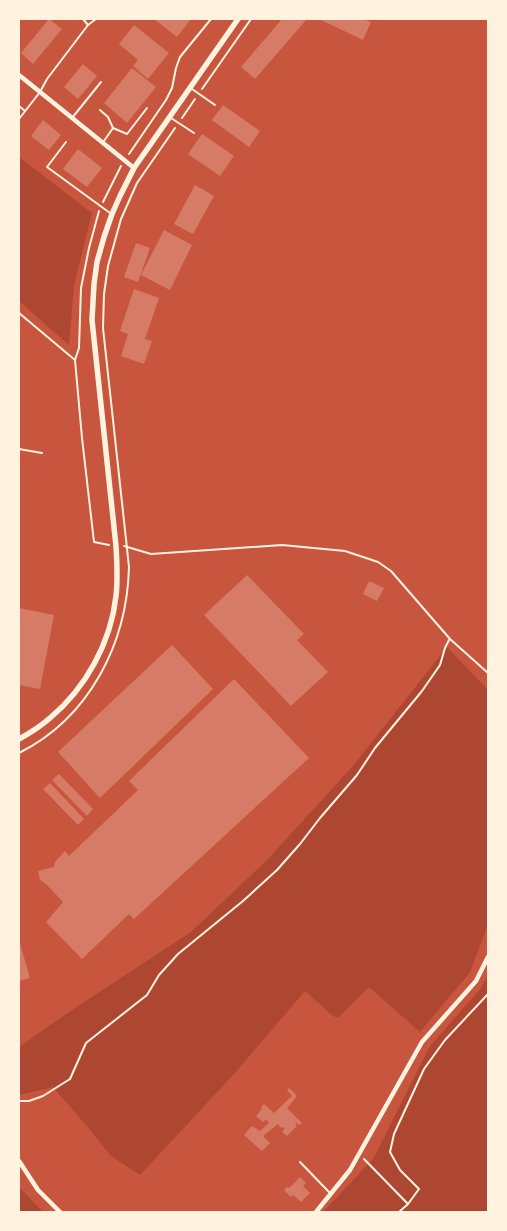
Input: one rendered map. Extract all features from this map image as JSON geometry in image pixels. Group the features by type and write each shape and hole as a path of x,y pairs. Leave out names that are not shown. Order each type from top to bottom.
{"street":[{"path":"19,739 50,718 69,700 94,665 106,639 116,602 116,546 92,320 97,262 104,237 112,214 134,168 238,19"},
{"path":"19,75 134,168"},
{"path":"316,1212 350,1170 422,1042 476,981 488,957"},
{"path":"19,1161 38,1190 60,1212"}],"lane":[{"path":"83,19 88,26"},
{"path":"19,119 40,92 47,79 88,26 96,19"},
{"path":"72,118 101,82"},
{"path":"190,88 215,105"},
{"path":"19,106 25,111"},
{"path":"100,110 108,117 113,128 127,134 147,108"},
{"path":"170,116 194,133"},
{"path":"102,143 113,128"},
{"path":"66,142 47,167 112,214"},
{"path":"19,449 42,452"},
{"path":"300,1162 331,1194"}],"path":[{"path":"19,753 58,727 86,697 105,666 116,640 126,603 128,577 126,546 103,328 104,294 108,266 121,219 137,184 178,122 251,19"},
{"path":"19,313 75,360 94,542 126,546 151,554 282,545 345,551 378,562 391,571 450,640 488,673"},
{"path":"19,1101 29,1101 43,1096 70,1079 86,1042 147,995 159,975 178,954 243,901 277,870 357,775 375,748 422,691 440,665 445,648 450,640"},
{"path":"399,1212 408,1204 419,1189 400,1170 390,1152 394,1134 424,1069 445,1040 488,994"},
{"path":"359,1154 408,1204"}],"shaded area":[{"path":"19,157 92,213 74,285 69,345 19,301"},
{"path":"447,647 488,690 488,925 470,972 420,1032 369,987 338,1018 333,1016 305,991 234,1074 140,1175 111,1156 53,1087 19,1095 19,1047 191,932 267,860 352,767"},
{"path":"488,975 488,1212 323,1212 373,1159 430,1046 482,987"},
{"path":"19,1187 43,1212 19,1212"}],"building":[{"path":"49,19 62,29 33,64 21,53"},
{"path":"154,19 191,19 177,37"},
{"path":"282,19 307,19 255,79 241,67"},
{"path":"319,19 363,19 371,22 363,40"},
{"path":"134,25 169,53 148,79 133,66 138,60 119,44"},
{"path":"83,64 97,76 78,99 64,87"},
{"path":"132,68 156,87 127,123 104,103"},
{"path":"223,105 260,131 249,147 212,120"},
{"path":"43,120 61,135 49,150 31,136"},
{"path":"202,134 234,156 220,176 188,154"},
{"path":"78,149 102,168 87,187 63,169"},
{"path":"195,185 214,196 193,234 174,224"},
{"path":"164,230 192,245 170,290 141,275"},
{"path":"136,243 150,248 138,282 124,277"},
{"path":"134,289 159,298 145,339 152,341 144,364 121,356 128,334 120,331"},
{"path":"247,575 304,634 297,640 328,672 291,706 204,615"},
{"path":"369,581 384,588 377,601 363,594"},
{"path":"19,608 54,615 40,689 19,685"},
{"path":"172,645 213,689 100,798 58,752"},
{"path":"234,679 309,758 134,919 129,914 82,959 46,922 63,902 40,880 38,871 54,867 55,862 65,851 69,856 138,790 129,781"},
{"path":"59,774 93,809 87,816 52,780"},
{"path":"50,783 84,819 78,825 43,789"},
{"path":"19,940 30,978 19,981"},
{"path":"289,1088 297,1096 287,1108 302,1123 299,1125 297,1123 295,1125 297,1126 287,1136 282,1132 285,1128 280,1127 278,1124 263,1136 270,1143 262,1151 244,1135 252,1126 260,1131 269,1123 266,1119 263,1122 256,1116 262,1109 261,1107 264,1104 274,1113 292,1096 287,1090"},
{"path":"300,1177 306,1183 303,1186 310,1193 301,1202 293,1195 291,1197 284,1190 287,1187 289,1188"}]}
